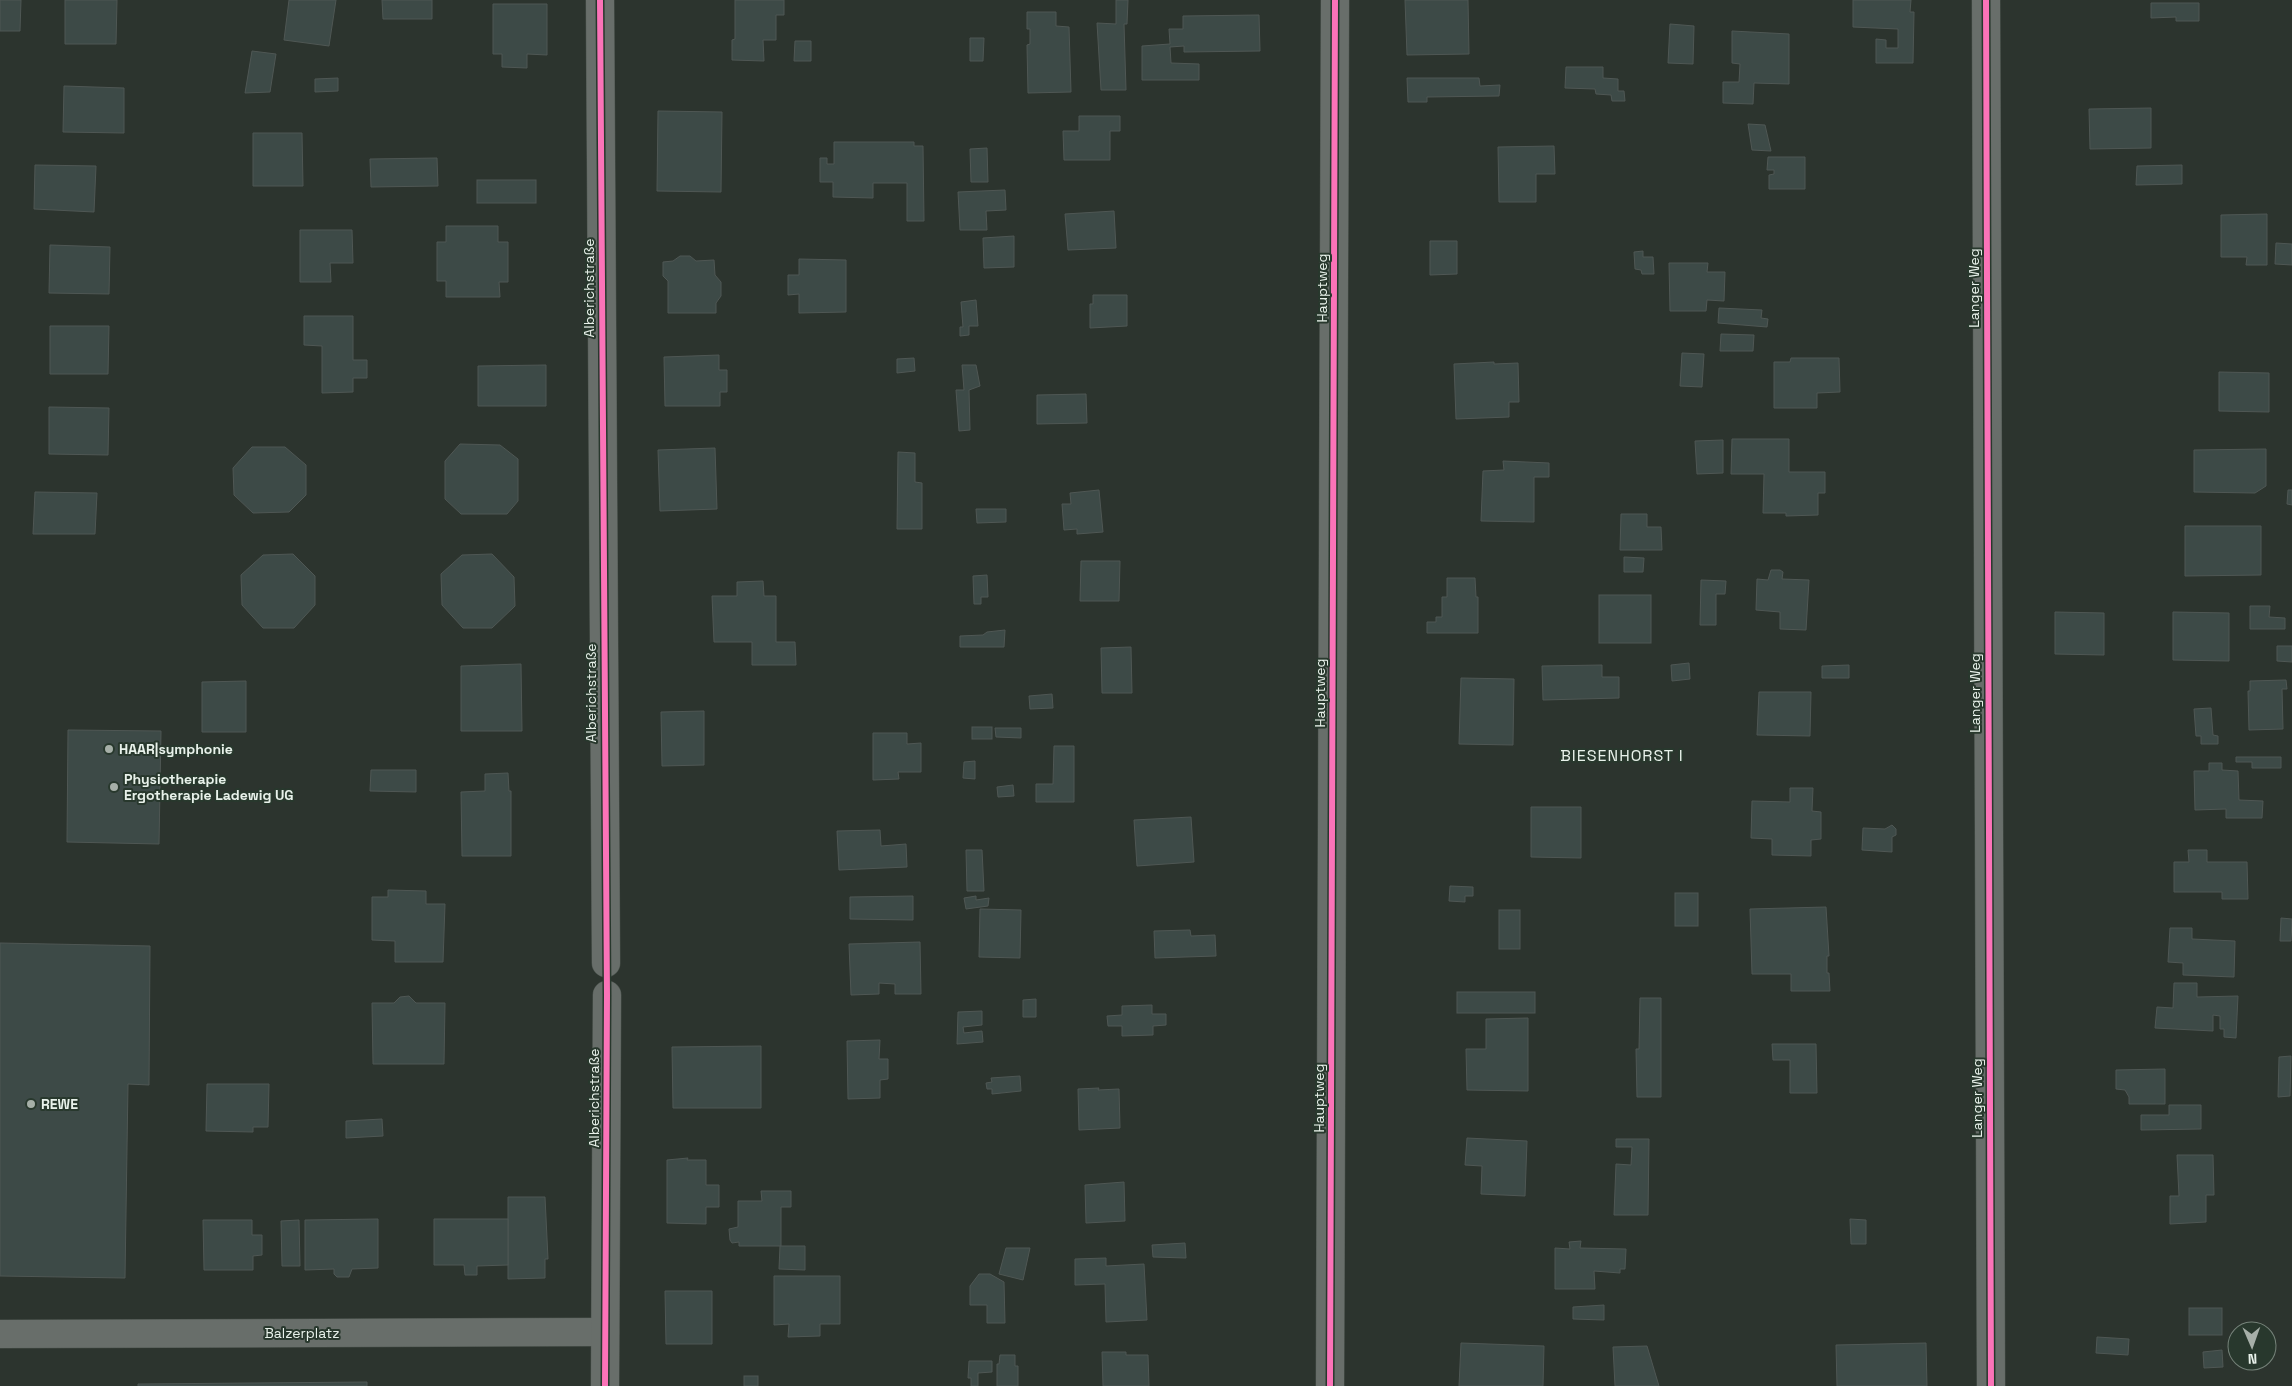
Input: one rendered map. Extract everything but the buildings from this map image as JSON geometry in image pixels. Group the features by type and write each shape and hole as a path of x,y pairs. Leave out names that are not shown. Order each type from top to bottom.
{"street":[{"name":"Alberichstraße","path":"600,0 606,963"},
{"name":"Hauptweg","path":"1330,1386 1336,0"},
{"name":"Langer Weg","path":"1986,0 1991,1386"},
{"name":"Alberichstraße","path":"605,1386 607,995"},
{"name":"Balzerplatz","path":"0,1334 605,1332"}],"cycle path":[{"path":"600,0 607,995 605,1386"},
{"path":"1330,1386 1335,0"},
{"path":"1986,0 1991,1386"}],"place":[{"name":"HAAR|symphonie","path":"109,749"},
{"name":"Physiotherapie Ergotherapie Ladewig UG","path":"114,787"},
{"name":"REWE","path":"31,1104"}],"district":[{"name":"BIESENHORST I","path":"1622,755"}]}
